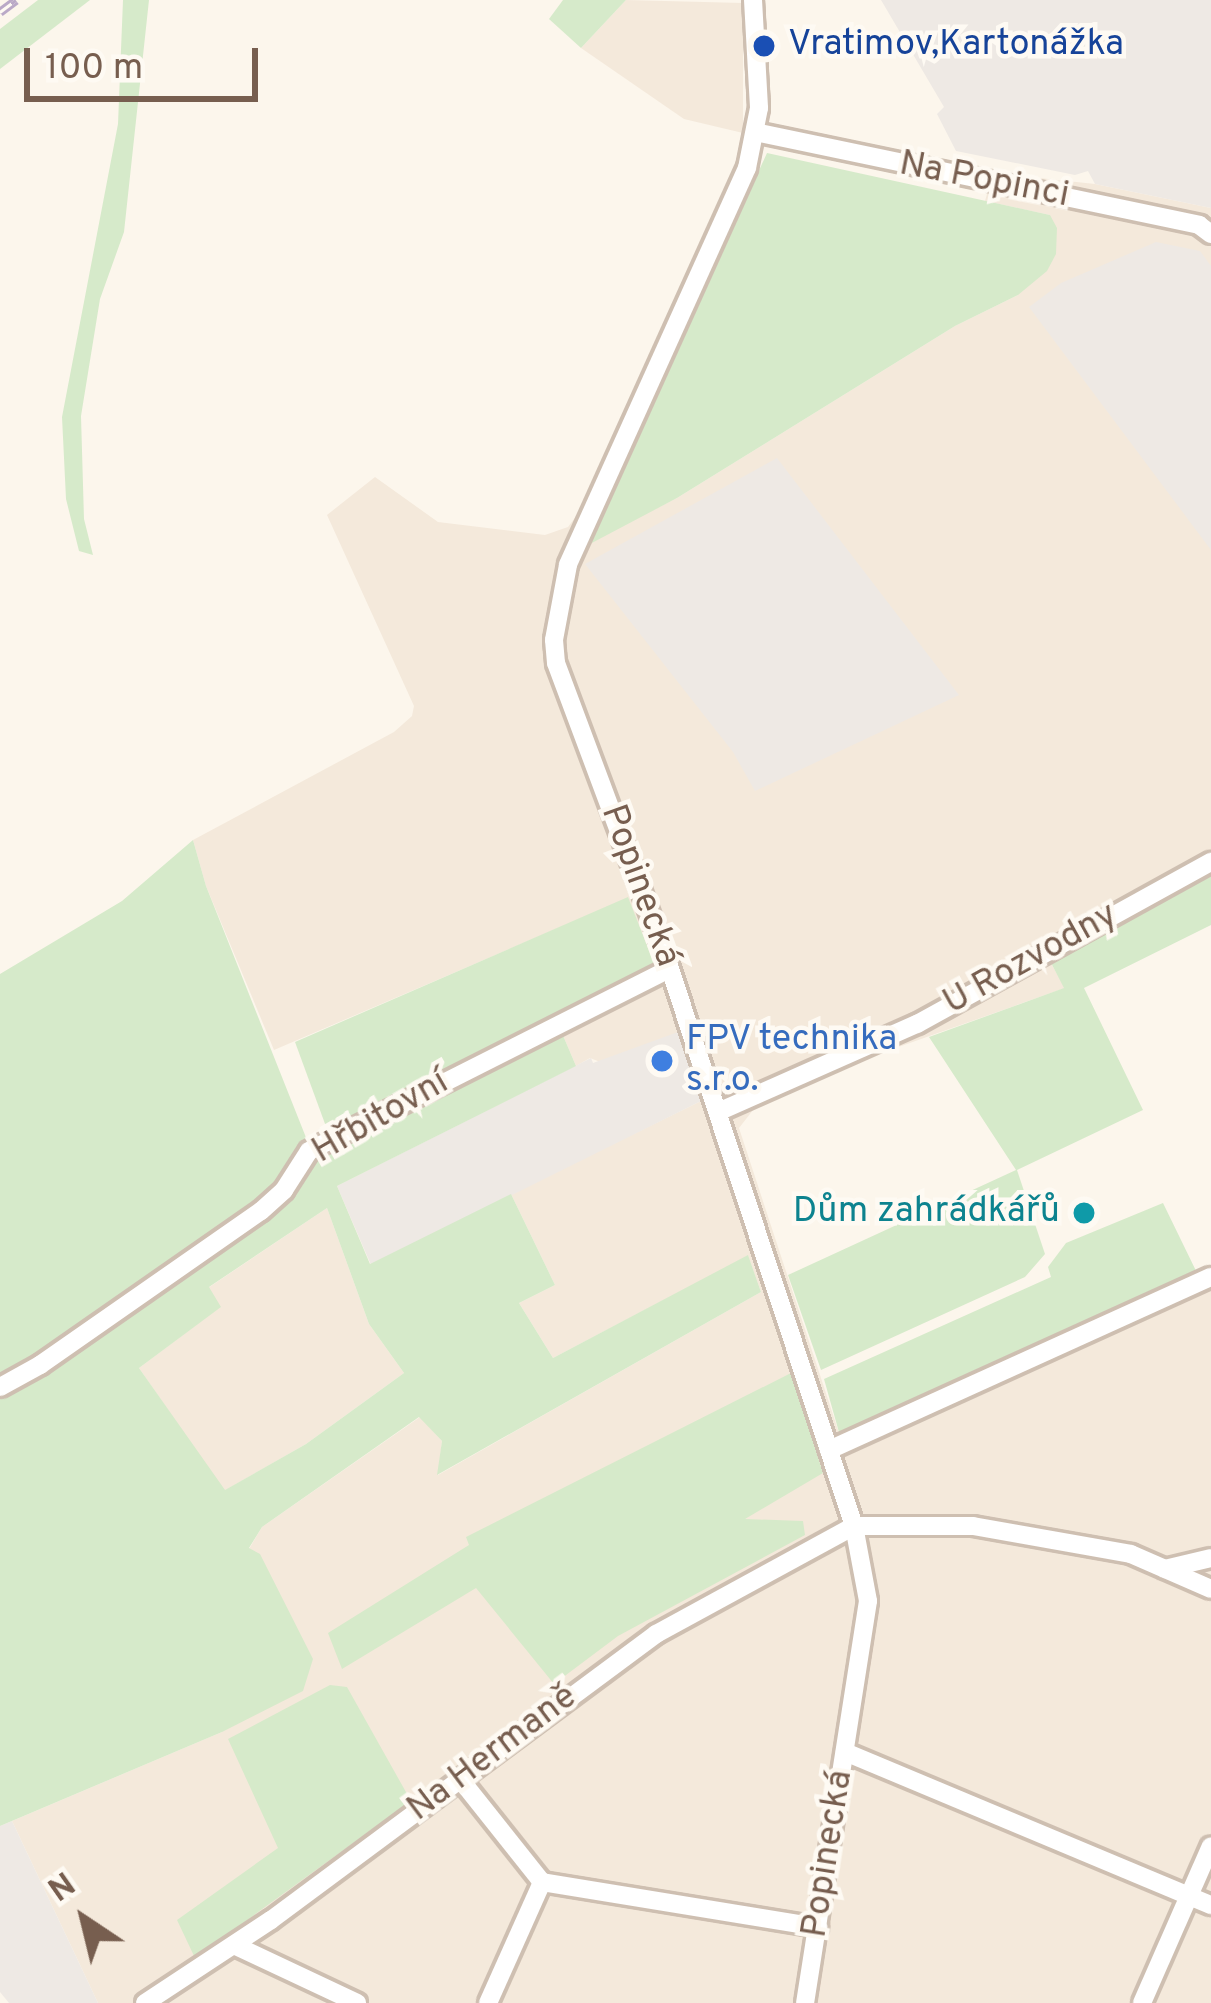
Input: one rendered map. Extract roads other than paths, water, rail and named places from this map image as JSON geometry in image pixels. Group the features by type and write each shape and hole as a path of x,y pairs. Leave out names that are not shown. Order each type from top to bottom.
{"street":[{"name":"Popinecká","path":"753,0 759,108 748,169 568,566 555,615 556,663 718,1112 854,1526 868,1601 805,2003"},
{"name":"Na Popinci","path":"754,133 1199,225 1211,234"},
{"name":"U Rozvodny","path":"718,1112 917,1024 1211,862"},
{"name":"Hřbitovní","path":"0,1387 40,1365 261,1211 284,1190 309,1151 670,969"},
{"path":"829,1450 1211,1277"},
{"path":"854,1526 973,1526 1131,1555 1211,1589"},
{"name":"Na Hermaně","path":"145,2003 234,1945 656,1634 854,1526"},
{"path":"1165,1569 1211,1558"},
{"path":"845,1751 1211,1905"},
{"path":"460,1779 542,1882 818,1927"},
{"path":"1142,2003 1211,1846"},
{"path":"488,2003 542,1882"},
{"path":"234,1945 357,2003"}],"railway":[{"path":"0,12 16,0"}],"place":[{"name":"Vratimov,Kartonážka","path":"764,46"},
{"name":"FPV technika s.r.o.","path":"662,1061"},
{"name":"Dům zahrádkářů","path":"1084,1213"}]}
